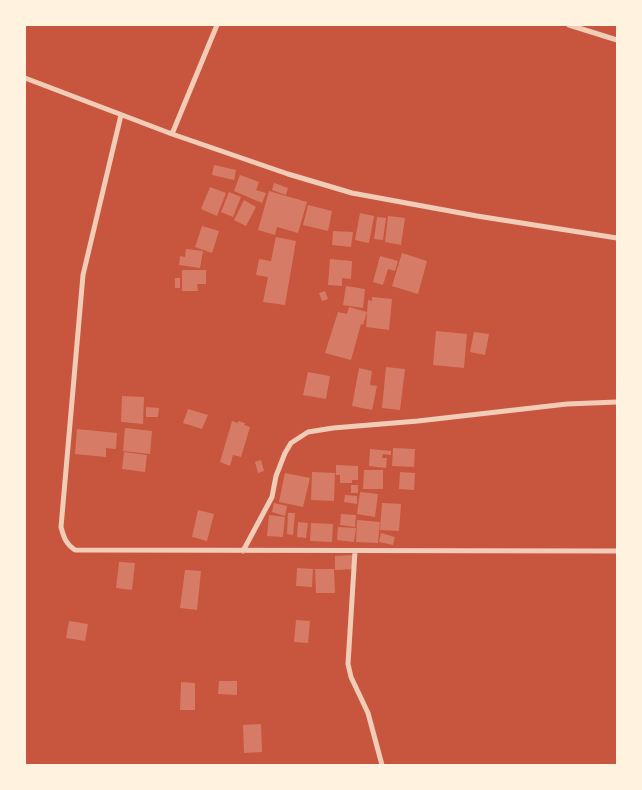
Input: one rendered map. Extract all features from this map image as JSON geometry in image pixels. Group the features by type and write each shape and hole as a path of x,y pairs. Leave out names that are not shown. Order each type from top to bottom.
{"street":[{"path":"172,134 217,25"},
{"path":"569,25 617,40"},
{"path":"25,78 172,134 288,174 352,193 477,216 617,238"},
{"path":"121,115 83,274 62,527 65,541 75,550 246,546 355,551 617,551"},
{"path":"246,546 272,497 276,476 285,453 291,443 308,432 567,404 617,402"},
{"path":"355,551 348,664 351,677 368,714 382,765"}],"building":[{"path":"214,165 236,170 234,180 212,175"},
{"path":"240,175 259,182 256,190 266,193 262,203 234,191"},
{"path":"274,183 288,188 286,195 272,190"},
{"path":"210,187 226,193 217,216 201,209"},
{"path":"269,191 307,202 298,233 277,227 275,235 258,230"},
{"path":"229,192 241,197 233,217 221,212"},
{"path":"244,200 256,207 246,226 234,220"},
{"path":"308,205 332,211 328,231 303,225"},
{"path":"360,213 374,216 369,243 355,240"},
{"path":"388,216 405,218 401,245 385,242"},
{"path":"377,217 386,218 383,240 374,239"},
{"path":"202,226 219,231 212,253 195,247"},
{"path":"333,231 353,232 351,247 332,245"},
{"path":"276,237 296,241 285,305 263,302 268,277 256,275 259,259 271,261"},
{"path":"186,249 203,251 200,268 179,265 180,256 185,257"},
{"path":"402,253 427,261 418,294 392,286"},
{"path":"380,256 398,261 395,271 388,269 383,285 373,282"},
{"path":"330,259 352,261 351,279 342,278 342,286 328,285"},
{"path":"182,270 206,270 206,284 197,284 198,291 182,291"},
{"path":"175,278 180,278 180,288 175,288"},
{"path":"346,286 365,289 363,308 343,305"},
{"path":"325,291 328,299 322,301 319,293"},
{"path":"372,297 392,299 389,330 366,327 368,300 372,301"},
{"path":"349,307 367,312 363,325 361,324 351,360 325,353 338,312 347,314"},
{"path":"436,331 467,334 464,368 433,365"},
{"path":"474,332 489,334 485,355 470,352"},
{"path":"386,367 405,369 400,410 382,408"},
{"path":"359,368 372,371 370,385 377,386 372,410 352,406"},
{"path":"308,372 330,376 326,399 303,395"},
{"path":"122,396 144,397 143,424 121,422"},
{"path":"146,407 159,408 158,417 146,417"},
{"path":"188,409 208,415 202,429 183,423"},
{"path":"232,421 245,423 244,425 250,427 241,457 233,455 230,466 220,462"},
{"path":"125,428 152,431 150,454 123,451"},
{"path":"77,429 117,433 116,449 106,448 106,457 75,454"},
{"path":"393,448 415,449 414,467 392,466"},
{"path":"370,449 391,451 391,455 383,454 382,458 387,458 386,468 369,466"},
{"path":"124,452 147,455 145,472 122,469"},
{"path":"261,460 264,471 258,473 255,462"},
{"path":"336,465 358,466 358,480 352,480 352,483 340,483 340,475 336,475"},
{"path":"364,470 383,470 383,489 363,489"},
{"path":"312,472 335,473 334,501 311,500"},
{"path":"400,472 415,473 414,490 399,489"},
{"path":"285,473 310,478 303,507 279,502"},
{"path":"351,485 358,485 358,493 351,493"},
{"path":"360,492 378,494 375,517 357,514"},
{"path":"345,495 357,496 357,504 344,502"},
{"path":"274,503 287,506 285,516 272,512"},
{"path":"382,503 401,504 399,531 380,530"},
{"path":"198,510 214,514 207,541 192,537"},
{"path":"288,513 295,513 293,535 287,534"},
{"path":"341,514 356,515 355,527 340,525"},
{"path":"269,515 285,517 283,537 267,536"},
{"path":"357,520 380,522 378,543 356,542"},
{"path":"298,522 308,523 306,538 297,537"},
{"path":"311,523 333,524 332,542 310,541"},
{"path":"338,527 356,528 354,542 337,540"},
{"path":"381,533 395,537 393,545 379,542"},
{"path":"354,555 355,569 335,570 335,556"},
{"path":"119,562 135,563 132,590 116,588"},
{"path":"297,568 313,569 312,587 296,586"},
{"path":"315,569 334,569 335,593 316,593"},
{"path":"185,570 201,571 197,610 180,608"},
{"path":"296,620 310,621 308,643 294,642"},
{"path":"69,621 88,624 85,641 66,638"},
{"path":"219,681 237,681 237,695 218,694"},
{"path":"181,682 195,683 195,710 180,710"},
{"path":"261,724 262,752 244,753 243,725"}]}
